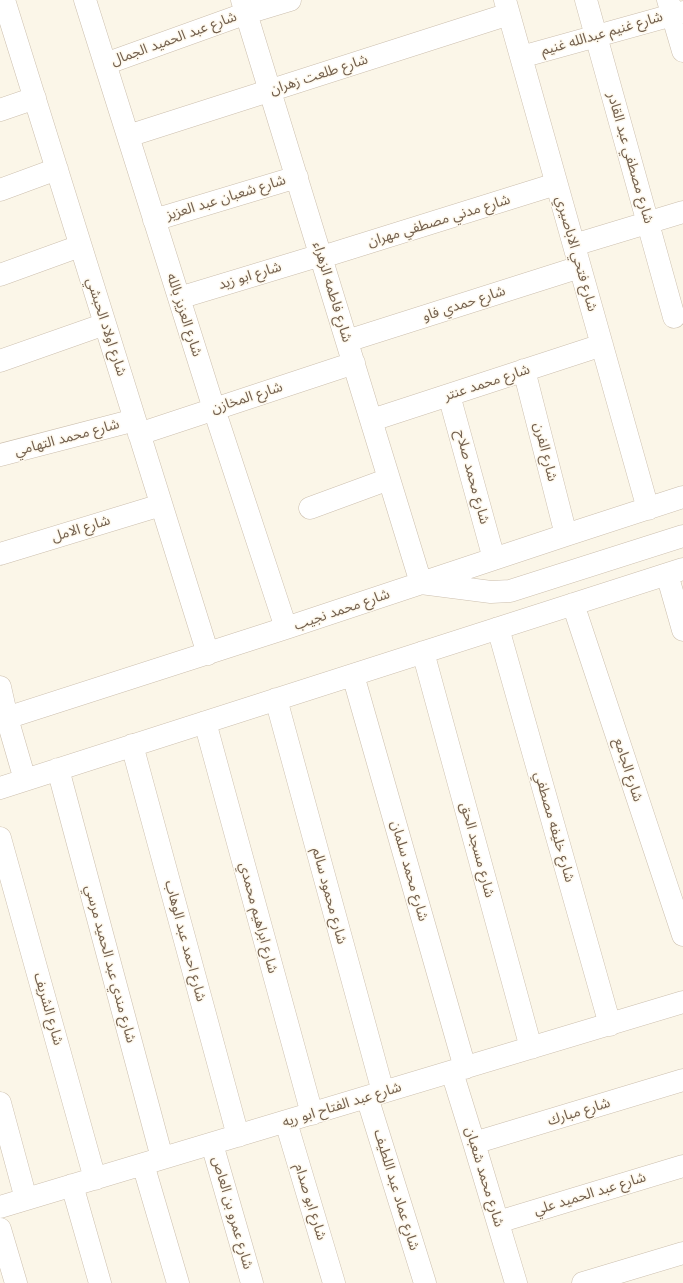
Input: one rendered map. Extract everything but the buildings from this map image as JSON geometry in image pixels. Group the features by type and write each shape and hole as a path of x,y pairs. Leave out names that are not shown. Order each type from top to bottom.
{"street":[{"name":"شارع اولاد الحبشي","path":"4,0 7,35 35,98 208,654"},
{"name":"شارع العزيز بالله","path":"85,0 214,409 286,628"},
{"name":"شارع عبد الحميد الجمال","path":"105,64 245,7 290,0"},
{"name":"شارع مصطفي عبد القادر","path":"586,0 674,317"},
{"name":"شارع فاطمه الزهراء","path":"245,7 421,583"},
{"name":"شارع طلعت زهران","path":"128,136 270,91 507,7"},
{"name":"شارع فتحي الاباصيري","path":"507,7 648,509"},
{"name":"شارع غنيم عبدالله غنيم","path":"521,57 596,36 674,9"},
{"path":"674,9 683,50"},
{"path":"0,110 35,98"},
{"path":"0,190 57,169"},
{"name":"شارع شعبان عبد العزيز","path":"154,220 297,177"},
{"name":"شارع مدني مصطفي مهران","path":"321,256 556,184"},
{"path":"574,245 683,212"},
{"path":"0,275 80,246"},
{"name":"شارع ابو زيد","path":"179,298 321,256"},
{"name":"شارع حمدي فاو","path":"347,341 580,267"},
{"path":"0,361 105,324"},
{"name":"شارع محمد عنتر","path":"372,420 602,345"},
{"name":"شارع المخازن","path":"137,427 214,409 354,363"},
{"name":"شارع الفرن","path":"524,370 566,535"},
{"name":"شارع محمد صلاح","path":"450,395 494,559"},
{"name":"شارع محمد التهامي","path":"0,456 137,427"},
{"path":"310,508 389,479"},
{"name":"شارع محمد نجيب","path":"3,719 208,654 683,497"},
{"name":"شارع الامل","path":"0,554 161,505"},
{"path":"421,583 491,592 510,591 683,536"},
{"path":"0,788 675,572 683,630"},
{"name":"شارع الجامع","path":"573,604 683,935"},
{"name":"شارع خليفه مصطفي","path":"498,628 610,1025"},
{"name":"شارع مسجد الحق","path":"423,652 531,1048"},
{"name":"شارع محمد سلمان","path":"353,674 458,1070"},
{"path":"0,687 3,719 25,780"},
{"name":"شارع محمود سالم","path":"276,699 375,1095"},
{"name":"شارع ابراهيم محمدي","path":"205,722 312,1114"},
{"name":"شارع احمد عبد الوهاب","path":"132,745 238,1136"},
{"name":"شارع مندي عبد الحميد مرسي","path":"58,769 153,1161 178,1283"},
{"name":"شارع الشريف","path":"0,838 95,1178"},
{"name":"شارع عبد الفتاح ابو ريه","path":"0,1207 683,1002"},
{"name":"شارع محمد شعبان","path":"458,1070 474,1143 516,1283"},
{"name":"شارع مبارك","path":"474,1143 683,1080"},
{"name":"شارع عماد عبد اللطيف","path":"375,1095 425,1283"},
{"path":"0,1103 26,1199"},
{"name":"شارع ابو صدام","path":"286,1122 334,1283"},
{"name":"شارع عمرو بن العاص","path":"212,1144 252,1283"},
{"name":"شارع عبد الحميد علي","path":"498,1222 683,1166"},
{"path":"72,1185 100,1283"},
{"path":"0,1229 16,1283"},
{"path":"583,1283 683,1253"}]}
